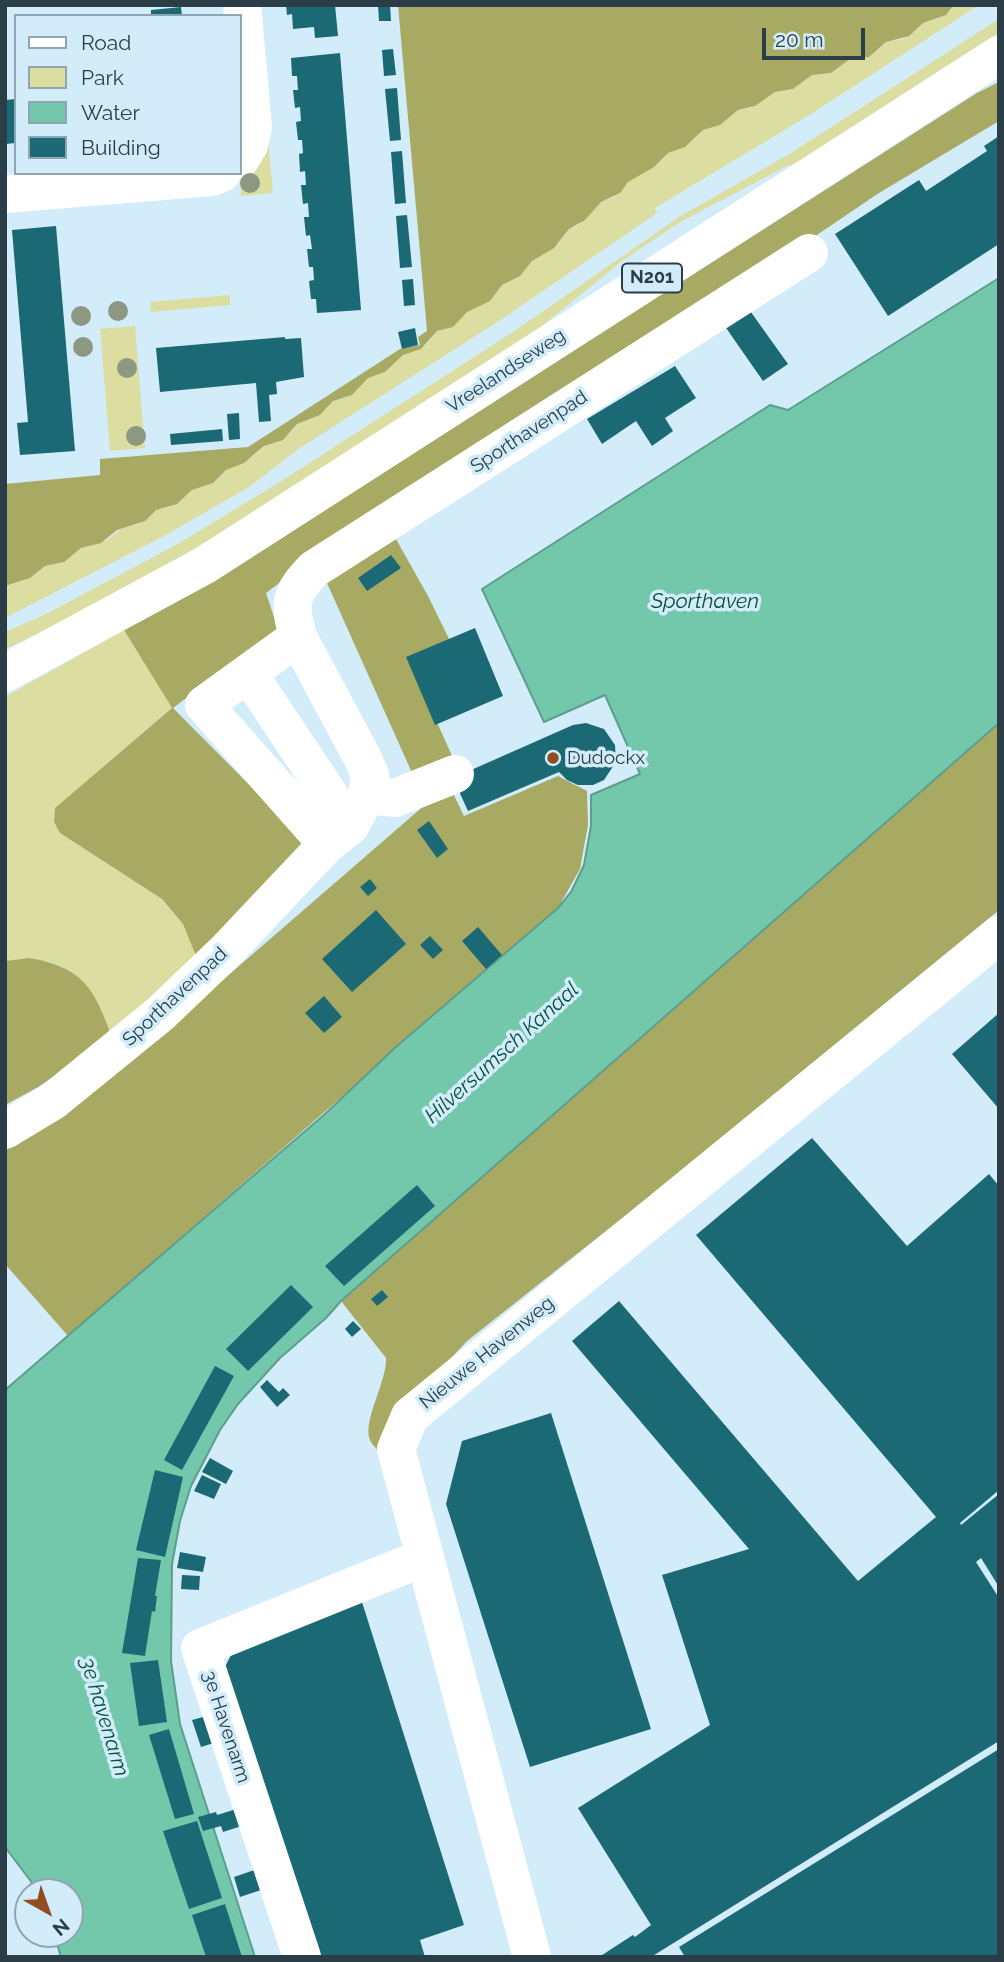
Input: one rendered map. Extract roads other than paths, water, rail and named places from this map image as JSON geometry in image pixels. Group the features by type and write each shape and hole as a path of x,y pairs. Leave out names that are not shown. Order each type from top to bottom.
{"street":[{"path":"242,5 253,127 249,145 242,157"},
{"name":"Vreelandseweg","path":"5,673 205,565 999,55"},
{"path":"5,194 217,175"},
{"name":"Sporthavenpad","path":"5,1130 53,1101 160,1014 226,951 348,822 370,775 298,638 291,600 298,586 314,569 809,253"},
{"path":"298,638 204,705 348,822"},
{"path":"248,673 348,822"},
{"path":"348,822 395,798 455,774"},
{"name":"Nieuwe Havenweg","path":"532,1957 396,1450 410,1416 999,935"},
{"name":"3e Havenarm","path":"302,1957 200,1648 425,1557"}],"water":[{"path":"999,278 999,723 341,1301 326,1318 280,1358 238,1404 220,1430 191,1486 180,1521 172,1564 171,1661 180,1724 255,1957 61,1957 58,1948 84,1948 84,1878 28,1878 5,1847 5,1390 325,1114 397,1046 558,908 571,892 584,865 591,826 591,795 640,774 605,695 544,722 482,589 770,405 788,410"}],"place":[{"name":"Dudockx","path":"553,758"}],"water label":[{"name":"Sporthaven","path":"705,602"},
{"name":"Hilversumsch Kanaal","path":"502,1053"},
{"name":"3e havenarm","path":"104,1717"}]}
